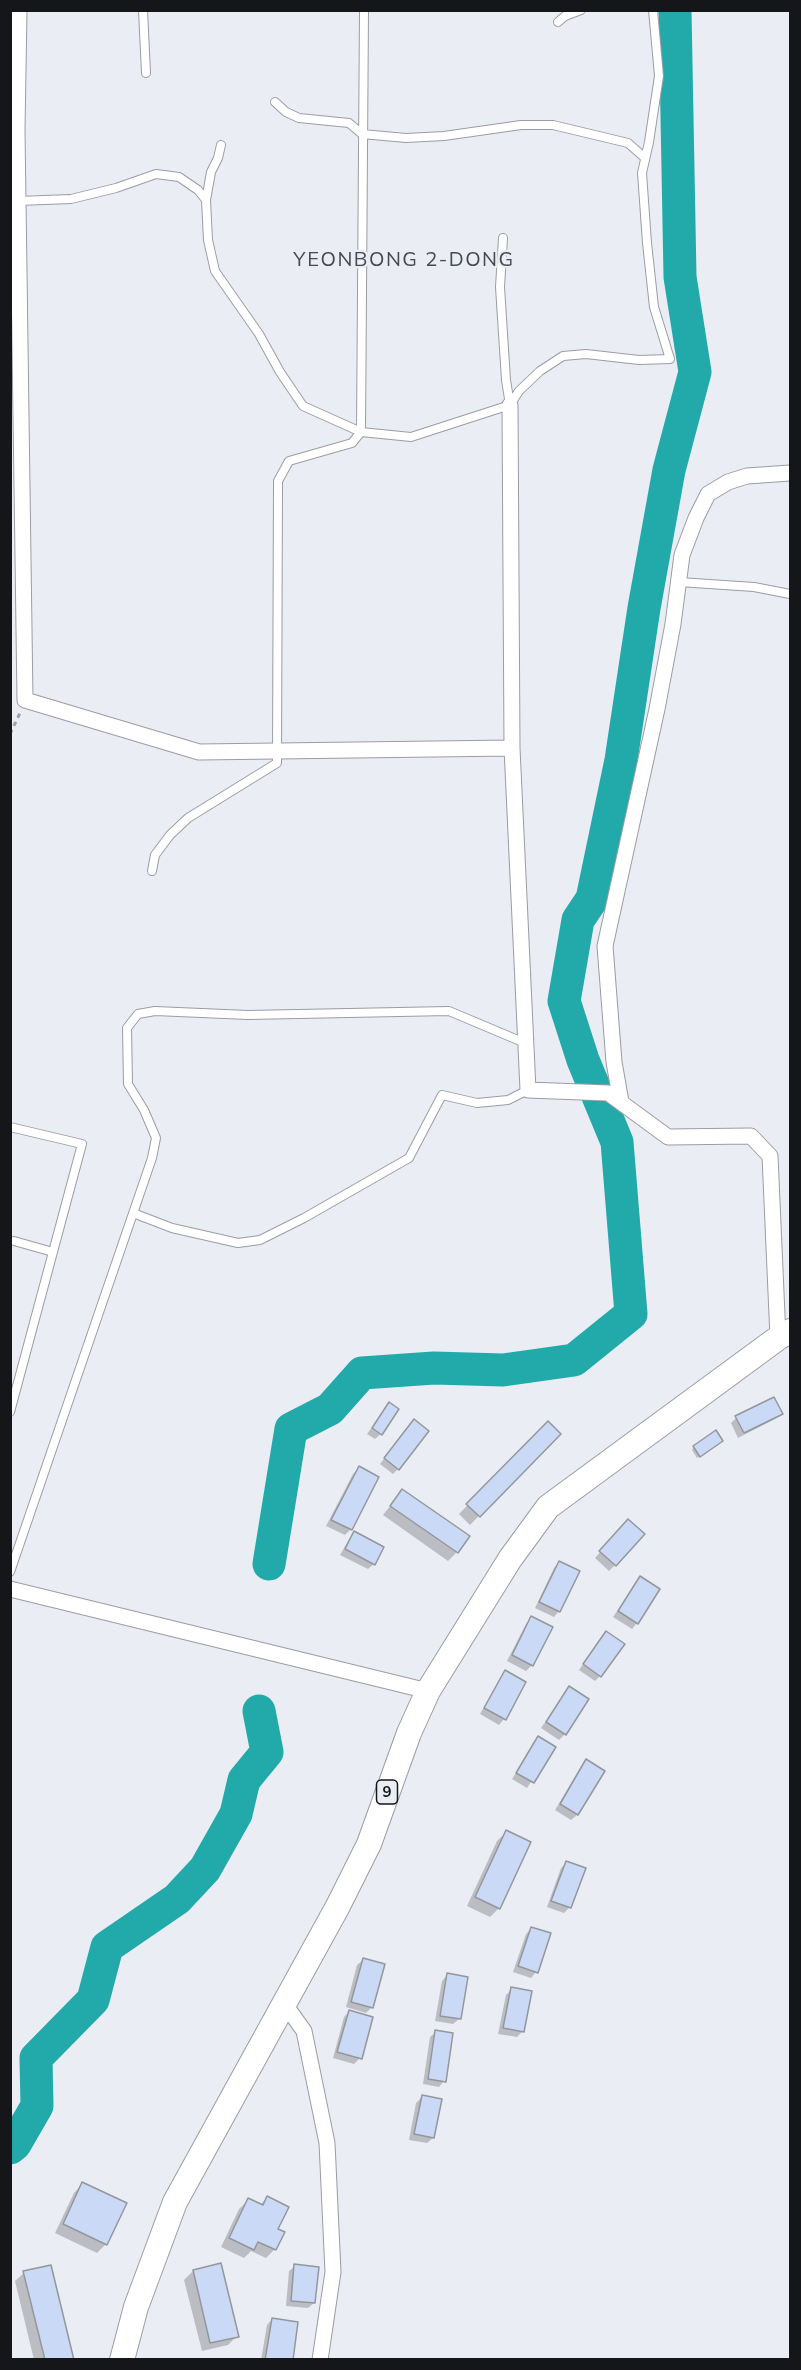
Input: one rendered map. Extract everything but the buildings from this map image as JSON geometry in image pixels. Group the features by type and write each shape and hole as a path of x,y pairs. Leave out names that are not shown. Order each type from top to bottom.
{"main road":[{"name":"9","path":"122,2360 140,2296 175,2202 338,1906 369,1844 409,1733 428,1691 510,1560 548,1507 784,1334"}],"street":[{"path":"19,10 18,201 25,700 199,752 512,747"},
{"path":"510,405 512,747 528,1090 608,1093 668,1137 751,1136 770,1156 784,1334"},
{"path":"621,1102 614,1062 605,946 657,709 682,555 708,494 747,476 790,473"},
{"path":"10,1589 428,1691"},
{"path":"284,2003 304,2031 327,2143 333,2272 320,2360"}],"lane":[{"path":"143,10 146,73"},
{"path":"152,871 155,855 170,835 188,818 277,763 279,751 278,481 290,461 352,443 361,432 364,10"},
{"path":"558,22 565,16 581,10"},
{"path":"221,145 206,200 209,216 208,240 216,271 259,334 280,372 303,406 361,432 411,438 510,405 519,391 540,371 563,356 586,354 639,360 670,359 654,307 646,243 642,173 658,76 653,10"},
{"path":"275,102 286,112 299,118 348,123 362,134 406,138 444,136 521,125 554,124 628,143 645,158"},
{"path":"18,201 71,199 116,188 156,174 179,177 198,190 206,200"},
{"path":"503,238 500,287 506,380 510,405"},
{"path":"679,582 754,587 790,594"},
{"path":"10,1572 152,1158 156,1138 144,1110 128,1084 127,1028 138,1014 155,1011 248,1015 450,1011 525,1043"},
{"path":"133,1213 172,1228 238,1243 260,1240 304,1218 409,1158 442,1095 477,1103 508,1100 528,1090"},
{"path":"10,1127 82,1144 10,1412"},
{"path":"14,1241 54,1252"}],"path":[{"path":"10,734 25,700"}],"waterway":[{"path":"269,1564 291,1429 330,1409 362,1373 434,1368 503,1370 574,1360 631,1314 617,1142 583,1060 564,1001 578,920 592,899 621,760 644,608 669,470 695,372 680,277 675,10"},
{"path":"10,2148 15,2144 37,2106 36,2058 93,2000 107,1947 177,1899 205,1869 236,1814 244,1780 267,1752 259,1711"}],"district":[{"name":"YEONBONG 2-DONG","path":"404,260"}]}
